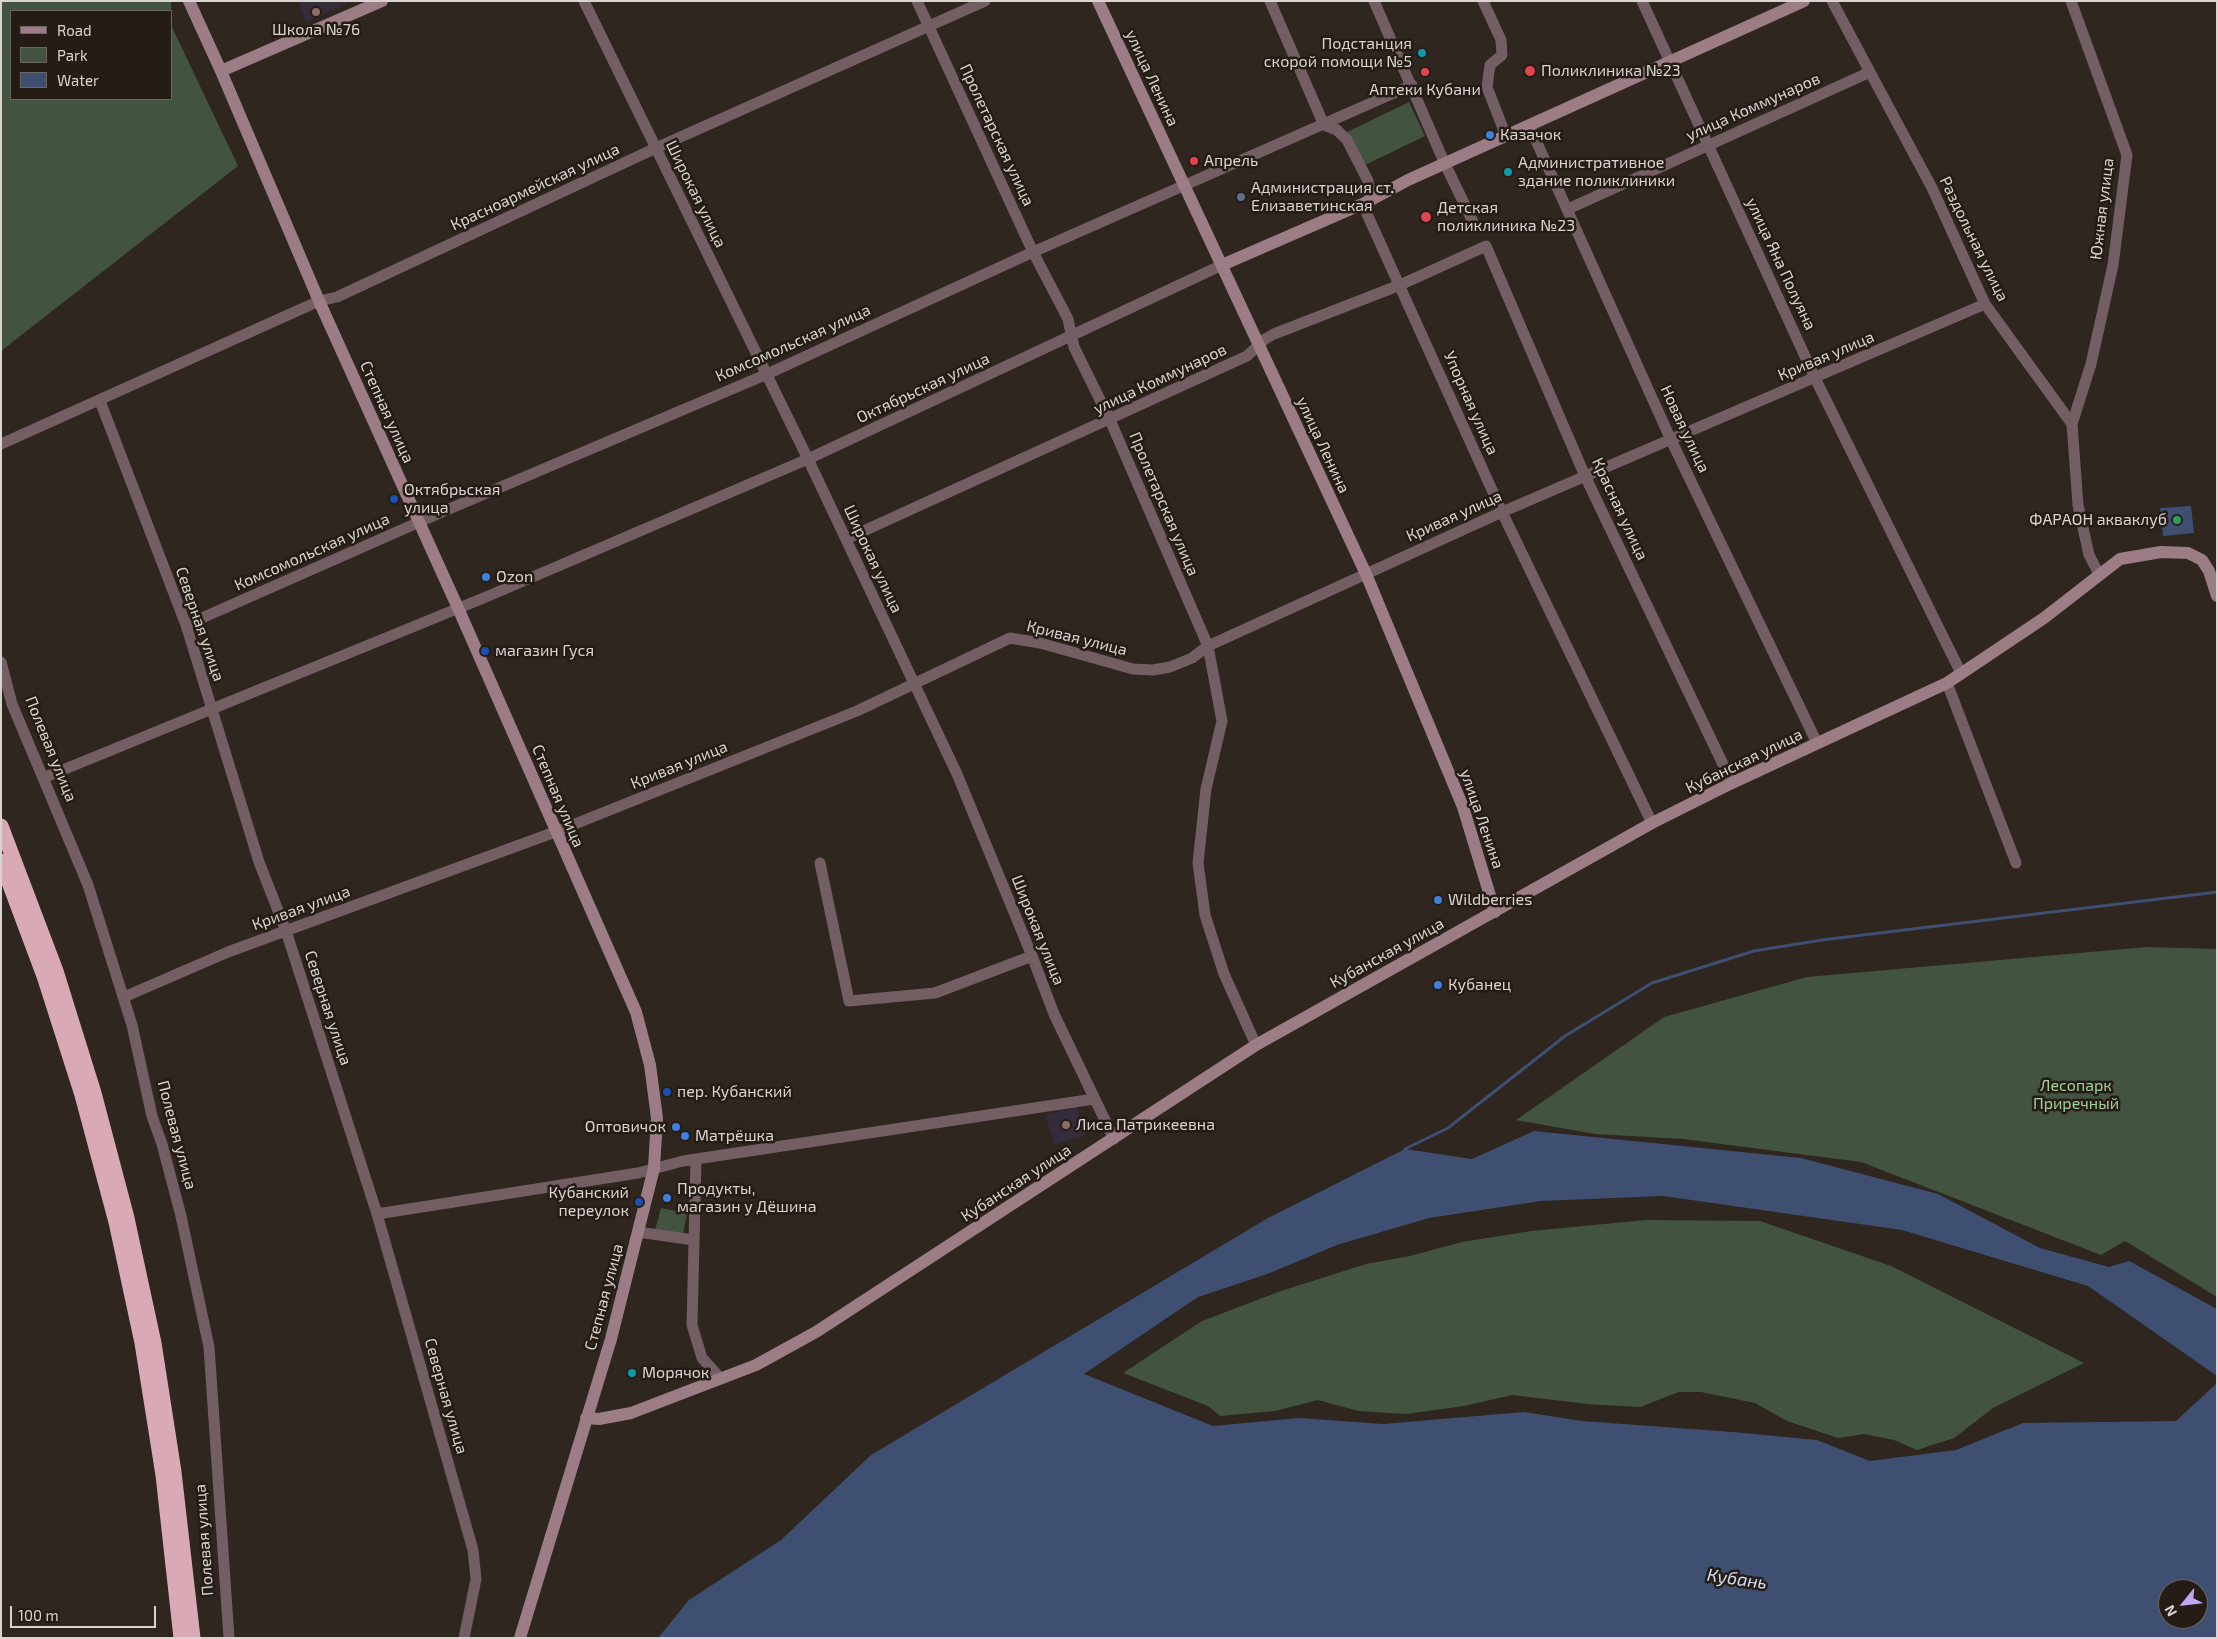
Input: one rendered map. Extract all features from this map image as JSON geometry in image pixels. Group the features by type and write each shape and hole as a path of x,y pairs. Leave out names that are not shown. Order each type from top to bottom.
{"highway":[{"name":"Полевая улица","path":"1,826 56,971 94,1093 127,1218 154,1343 174,1472 193,1638"},
{"name":"Полевая улица","path":"1,860 44,976 79,1086 116,1222 142,1343 158,1446 181,1638"}],"street":[{"name":"Степная улица","path":"189,1 221,71 319,301 458,608 555,832 636,1012 650,1065 656,1110 654,1168 611,1339 520,1638"},
{"path":"221,71 382,1"},
{"name":"Широкая улица","path":"584,1 765,375 808,459 957,774 1054,1014 1114,1139"},
{"name":"Пролетарская улица","path":"917,1 1033,252 1068,320 1074,348 1110,420 1208,646 1222,721 1206,789 1198,862 1205,915 1224,974 1256,1044"},
{"name":"Красноармейская улица","path":"1,444 319,301 337,297 656,148 985,1"},
{"name":"улица Ленина","path":"1098,1 1366,574 1463,807 1495,912"},
{"path":"1270,1 1324,125"},
{"path":"1374,1 1445,164 1474,224"},
{"path":"1483,1 1502,40 1502,55 1490,65 1487,87 1506,136"},
{"name":"улица Яна Полуяна","path":"1642,1 1815,378 1961,673"},
{"name":"Октябрьская улица","path":"43,778 458,608 808,459 1222,266 1367,202 1445,164 1804,1"},
{"name":"Раздольная улица","path":"1832,1 1932,188 1985,304 2072,424"},
{"name":"Южная улица","path":"2071,1 2127,156 2113,265 2091,364 2072,424"},
{"name":"улица Коммунаров","path":"1568,209 1870,72"},
{"name":"Комсомольская улица","path":"186,625 418,523 765,375 1033,252 1412,85"},
{"name":"Упорная улица","path":"1324,125 1337,130 1347,140 1368,181 1370,191 1367,202 1367,214 1502,512 1652,823"},
{"name":"Новая улица","path":"1529,126 1671,440 1817,743"},
{"name":"улица Коммунаров","path":"846,539 1247,356 1274,334 1400,285 1486,246"},
{"name":"Красная улица","path":"1486,246 1585,476 1732,783"},
{"name":"Кривая улица","path":"124,997 228,952 555,832 857,710 1010,638 1040,643 1133,668 1153,670 1170,667 1192,658 1208,646 1502,512 1985,304"},
{"name":"Северная улица","path":"100,400 186,625 259,862 286,931 378,1214 473,1550 476,1578 464,1638"},
{"path":"2072,424 2078,505 2089,555 2099,574"},
{"name":"Кубанская улица","path":"586,1418 630,1414 756,1364 816,1332 1114,1139 1256,1044 1652,823 1732,783 1947,684 2044,618 2120,559 2161,552 2188,553 2202,560 2209,571 2217,596"},
{"name":"Полевая улица","path":"1,662 12,704 88,885 132,1024 152,1116 162,1144 180,1216 209,1347 229,1638"},
{"path":"1947,684 2016,863"},
{"path":"820,863 849,1000 935,994 1032,956"},
{"path":"378,1214 638,1173 696,1160 1094,1099"},
{"path":"696,1160 697,1204 694,1240 692,1325 702,1358 721,1379"},
{"path":"638,1232 694,1240"}],"shaded area":[{"name":"Школа №76","path":"298,1 353,1 306,22"},
{"name":"Лиса Патрикеевна","path":"1076,1106 1086,1135 1055,1145 1045,1116"}],"green space":[{"path":"1,1 171,1 171,10 10,10 10,100 172,100 172,27 238,166 1,351"},
{"path":"1409,102 1425,136 1361,167 1345,133"},
{"name":"Лесопарк Приречный","path":"2147,947 2217,949 2217,1297 2125,1241 2101,1255 1861,1162 1683,1139 1595,1134 1516,1120 1664,1017 1807,977"},
{"path":"661,1208 687,1213 683,1235 655,1230"},
{"path":"1646,1220 1760,1221 1891,1266 2084,1363 1993,1408 1954,1438 1917,1450 1894,1440 1864,1434 1838,1438 1787,1421 1755,1403 1701,1392 1679,1392 1640,1407 1587,1404 1512,1395 1464,1406 1406,1414 1358,1411 1318,1400 1275,1411 1220,1416 1208,1406 1123,1373 1202,1321 1281,1291 1366,1264 1410,1256 1462,1242 1531,1231"}],"water":[{"name":"ФАРАОН акваклуб","path":"2191,506 2194,533 2163,536 2160,508"},
{"name":"Кубань","path":"1534,1131 1801,1158 1938,1194 2040,1248 2109,1267 2129,1261 2217,1309 2217,1376 2088,1286 1902,1230 1663,1196 1541,1201 1429,1218 1337,1245 1270,1273 1198,1297 1084,1374 1213,1426 1299,1418 1383,1424 1524,1412 1582,1421 1817,1440 1870,1461 1956,1450 2023,1423 2176,1421 2217,1383 2217,1638 658,1638 689,1600 781,1540 871,1455 1268,1218 1405,1149 1472,1159"}],"waterway":[{"path":"1405,1149 1448,1128 1565,1036 1652,983 1754,951 1822,940 2217,892"}],"place":[{"name":"Школа №76","path":"316,12"},
{"name":"Подстанция скорой помощи №5","path":"1422,53"},
{"name":"Поликлиника №23","path":"1530,71"},
{"name":"Аптеки Кубани","path":"1425,72"},
{"name":"Казачок","path":"1490,135"},
{"name":"Апрель","path":"1194,161"},
{"name":"Административное здание поликлиники","path":"1508,172"},
{"name":"Администрация ст. Елизаветинская","path":"1241,197"},
{"name":"Детская поликлиника №23","path":"1426,217"},
{"name":"Октябрьская улица","path":"394,499"},
{"name":"ФАРАОН акваклуб","path":"2177,520"},
{"name":"Ozon","path":"486,577"},
{"name":"магазин Гуся","path":"485,651"},
{"name":"Wildberries","path":"1438,900"},
{"name":"Кубанец","path":"1438,985"},
{"name":"пер. Кубанский","path":"667,1092"},
{"name":"Лиса Патрикеевна","path":"1066,1125"},
{"name":"Оптовичок","path":"676,1127"},
{"name":"Матрёшка","path":"685,1136"},
{"name":"Продукты, магазин у Дёшина","path":"667,1198"},
{"name":"Кубанский переулок","path":"639,1202"},
{"name":"Морячок","path":"632,1373"}]}
